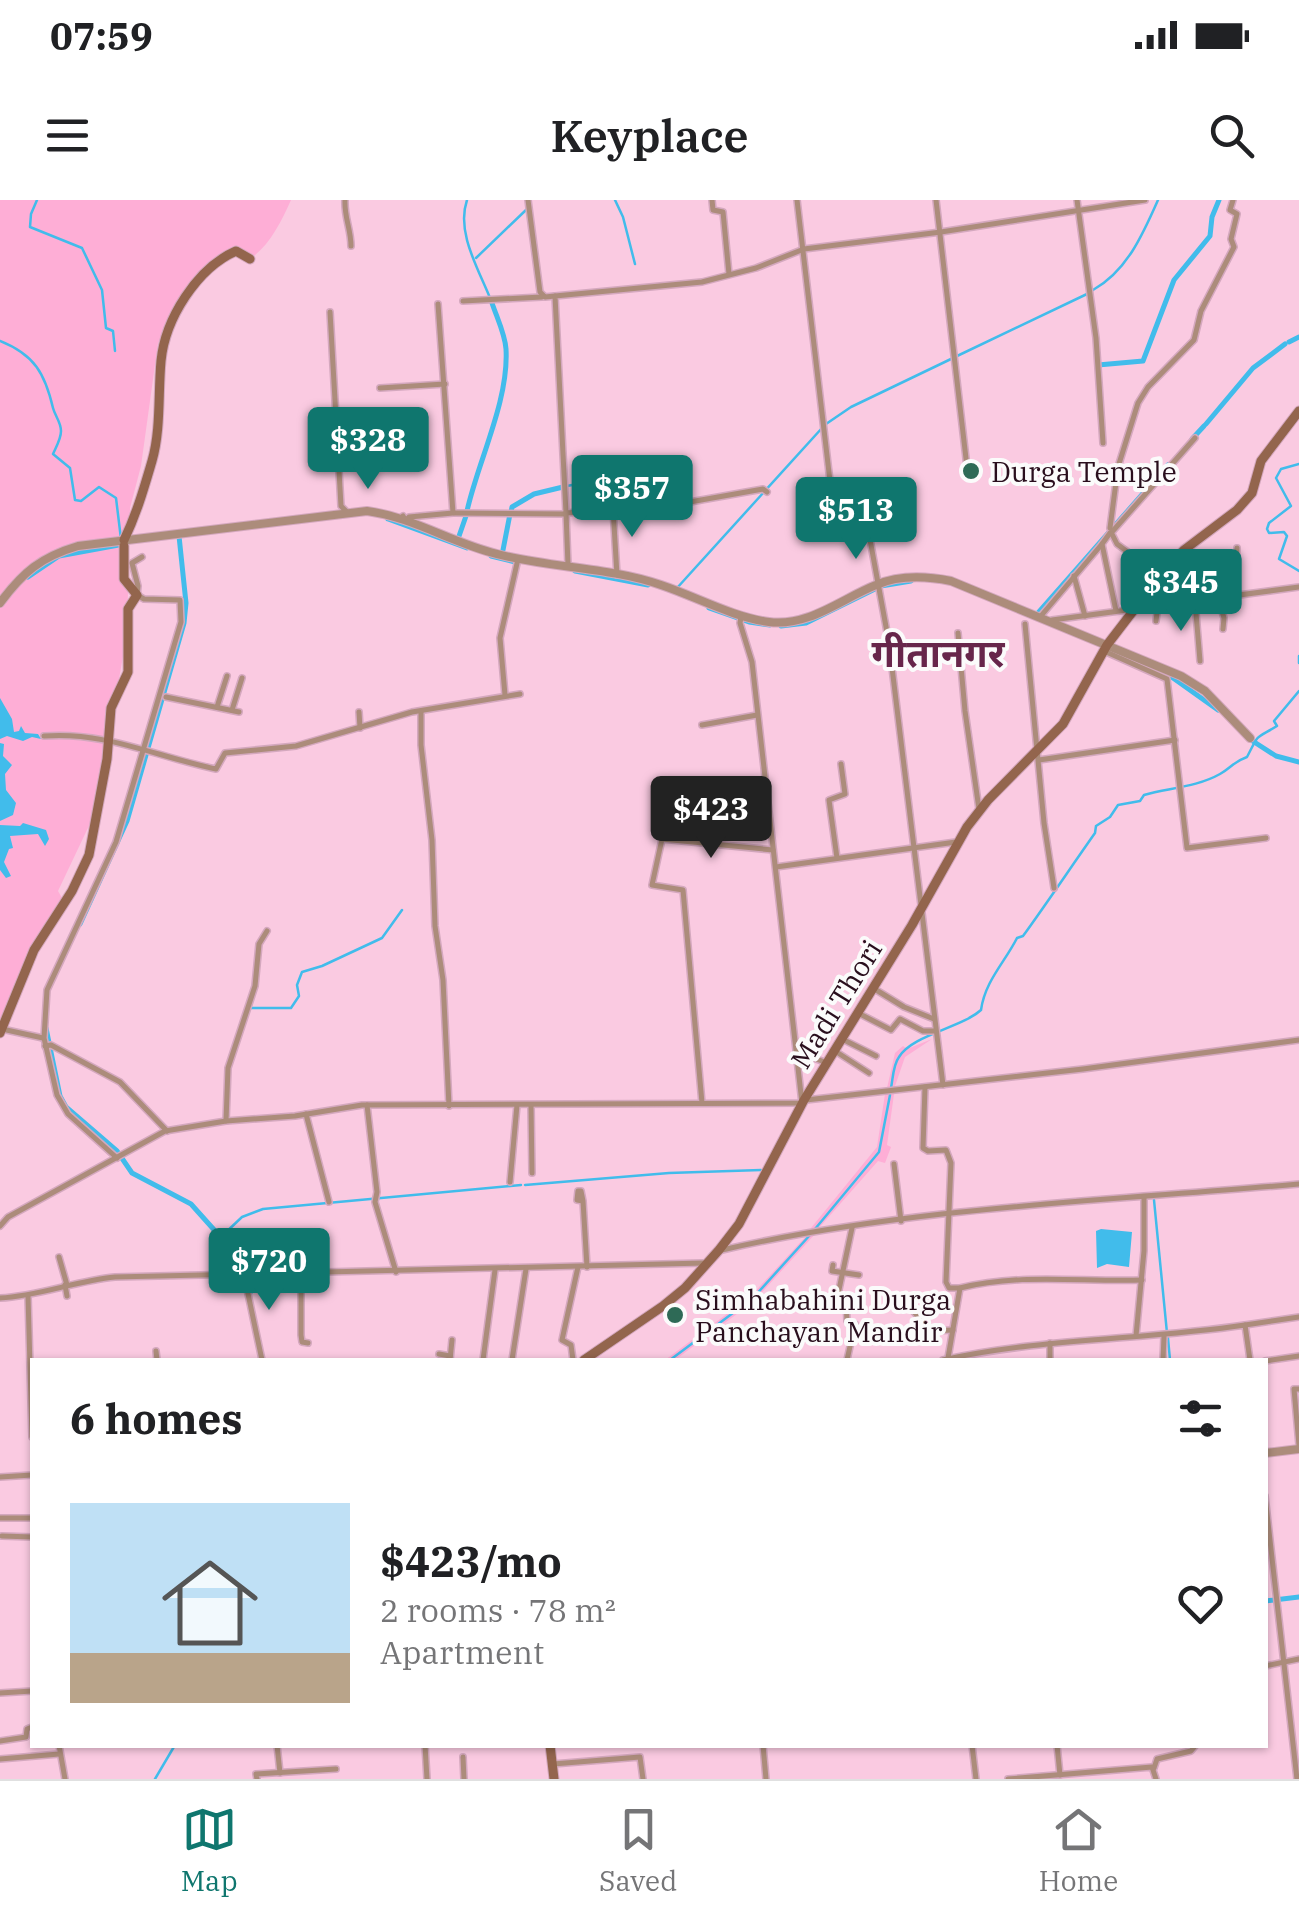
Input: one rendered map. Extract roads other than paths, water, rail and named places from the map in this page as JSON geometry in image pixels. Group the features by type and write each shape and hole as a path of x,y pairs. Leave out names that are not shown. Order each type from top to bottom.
{"main road":[{"path":"1,1031 34,950 72,891 89,856 107,760 111,708 128,672 128,609 137,595 124,579 124,543 147,486 145,476 152,462 164,342 190,291 236,251 250,259"},
{"name":"Madi Thori","path":"587,1358 674,1297 739,1224 803,1102 979,811 1038,756 1077,704 1106,648 1160,576 1184,550 1238,510 1252,494 1261,461 1299,411"},
{"path":"550,1748 554,1779"}],"street":[{"path":"346,200 344,216 351,246"},
{"path":"528,200 540,292 544,297"},
{"path":"712,200 714,210 723,212 730,275"},
{"path":"797,200 830,480"},
{"path":"936,200 966,467"},
{"path":"1076,200 1096,338 1103,443"},
{"path":"463,301 666,288 730,275 804,249 1145,200"},
{"path":"1160,576 1117,544 1110,530 1118,467 1138,403 1148,387 1194,340 1201,311 1234,246 1231,239 1236,214 1230,210 1233,200"},
{"path":"555,296 568,566"},
{"path":"438,304 453,513"},
{"path":"330,312 341,511"},
{"path":"380,388 445,384"},
{"path":"1045,619 1110,530 1195,438"},
{"path":"406,518 662,507 765,490"},
{"path":"613,508 617,575"},
{"path":"0,602 20,575 59,552 341,511 406,518 518,562 568,566 657,583 741,619 793,622 898,578 937,578 980,591 1045,619 1165,677 1188,849 1266,838"},
{"path":"869,534 889,643 942,1085"},
{"path":"1102,544 1116,611"},
{"path":"1234,596 1237,548"},
{"path":"119,1157 64,1110 57,1095 47,1043 48,985 116,842 149,749 182,609 180,600 144,599 137,595 132,563 142,558"},
{"path":"505,695 500,638 518,562"},
{"path":"1074,576 1084,616"},
{"path":"1045,619 1299,587"},
{"path":"1218,598 1223,629"},
{"path":"1195,601 1200,661"},
{"path":"1156,621 1158,606"},
{"path":"741,619 752,662 803,1102"},
{"path":"1024,624 1054,888"},
{"path":"958,634 979,811"},
{"path":"1106,648 1195,684 1250,738"},
{"path":"217,707 226,676"},
{"path":"166,698 236,711 242,678"},
{"path":"44,736 62,734 107,740 216,768 226,752 296,746 421,711 520,694"},
{"path":"421,711 449,1106"},
{"path":"358,712 360,728"},
{"path":"702,725 757,714"},
{"path":"1038,756 1175,740"},
{"path":"837,858 829,800 845,794 841,764"},
{"path":"702,1103 683,890 652,885 662,839 773,850"},
{"path":"776,867 959,842"},
{"path":"226,1121 228,1068 255,986 259,944 267,931"},
{"path":"872,988 904,1007 934,1018"},
{"path":"858,1013 891,1030 899,1019 935,1033"},
{"path":"1,1031 47,1043 120,1082 167,1131"},
{"path":"842,1039 876,1056"},
{"path":"0,1226 8,1217 167,1131 226,1121 367,1104 803,1102 1299,1040"},
{"path":"834,1050 869,1073"},
{"path":"798,1052 827,1063"},
{"path":"925,1088 923,1148 946,1150 950,1155 946,1282 949,1288 1036,1278 1142,1280"},
{"path":"367,1104 378,1192 375,1202 396,1272"},
{"path":"510,1182 517,1105"},
{"path":"532,1105 532,1172"},
{"path":"306,1114 329,1202"},
{"path":"894,1164 901,1221"},
{"path":"719,1250 810,1230 1064,1202 1299,1184"},
{"path":"1136,1336 1144,1198"},
{"path":"582,1201 586,1267"},
{"path":"846,1358 855,1324 846,1322 846,1300 836,1299 852,1226"},
{"path":"58,1257 67,1296"},
{"path":"0,1298 115,1278 705,1263"},
{"path":"833,1265 830,1270 859,1275"},
{"path":"572,1358 571,1345 562,1340 578,1267"},
{"path":"512,1358 526,1269"},
{"path":"483,1358 495,1270"},
{"path":"300,1274 301,1335 302,1342 308,1343"},
{"path":"246,1275 262,1358"},
{"path":"945,1358 960,1288"},
{"path":"28,1296 30,1362"},
{"path":"900,1296 931,1330 953,1330"},
{"path":"952,1358 1050,1343 1164,1336 1299,1317"},
{"path":"1245,1325 1250,1358"},
{"path":"1163,1358 1164,1336"},
{"path":"440,1354 450,1358 452,1340"},
{"path":"1050,1343 1050,1358"},
{"path":"156,1351 157,1358"},
{"path":"1268,1361 1299,1356"},
{"path":"1268,1452 1299,1447 1294,1389 1299,1389"},
{"path":"0,1477 30,1475"},
{"path":"0,1518 30,1518"},
{"path":"1268,1527 1297,1779"},
{"path":"2,1536 30,1537"},
{"path":"1268,1665 1299,1659"},
{"path":"0,1693 30,1691"},
{"path":"0,1741 24,1738 30,1728"},
{"path":"1291,1729 1299,1728"},
{"path":"59,1748 65,1779"},
{"path":"275,1775 278,1748"},
{"path":"425,1748 428,1779"},
{"path":"763,1748 766,1779"},
{"path":"972,1748 976,1779"},
{"path":"1057,1748 1060,1775"},
{"path":"1156,1779 1157,1759 1194,1748"},
{"path":"0,1759 59,1754"},
{"path":"464,1757 464,1779"},
{"path":"553,1764 640,1757 642,1779"},
{"path":"1008,1779 1154,1768"},
{"path":"257,1779 256,1774 295,1775 336,1769"},
{"path":"327,1770 327,1779"},
{"path":"311,1771 311,1779"}],"water":[{"path":"0,698 12,719 14,732 21,726 25,733 38,734 41,739 0,739"},
{"path":"0,743 4,744 3,756 12,765 5,774 6,790 16,803 13,815 0,821"},
{"path":"23,823 46,830 49,839 45,846 38,834 10,836 13,848 4,862 11,876 6,878 0,870 0,825"},
{"path":"1096,1231 1132,1232 1129,1267 1107,1264 1097,1268"}],"waterway":[{"path":"37,200 30,227 82,248 102,290 106,328 113,331 115,351"},
{"path":"467,200 466,237 490,298"},
{"path":"615,200 635,264"},
{"path":"1093,290 1125,262 1158,200"},
{"path":"1098,365 1143,361 1174,280 1210,236 1219,200"},
{"path":"476,258 527,209"},
{"path":"955,357 1087,294"},
{"path":"467,511 498,410 506,369 505,343 492,303"},
{"path":"1289,342 1299,337"},
{"path":"0,341 30,359 42,376 61,428 53,454 70,468 75,500 81,501 99,487 116,498 121,539"},
{"path":"1206,424 1253,368 1285,344"},
{"path":"826,424 851,407 951,359"},
{"path":"1192,439 1204,426"},
{"path":"677,588 822,428"},
{"path":"1299,464 1281,469 1276,478 1291,506 1267,529 1269,533 1284,532 1287,536 1279,559 1299,571"},
{"path":"1038,613 1168,465"},
{"path":"567,486 624,475"},
{"path":"511,512 512,507 534,494 563,487"},
{"path":"503,550 510,514"},
{"path":"458,539 466,516"},
{"path":"388,519 467,548"},
{"path":"80,924 127,821 184,623 186,603 179,536"},
{"path":"28,577 59,556 124,544"},
{"path":"491,556 515,562"},
{"path":"575,571 648,585"},
{"path":"781,626 806,623 881,586 911,581"},
{"path":"709,608 770,625"},
{"path":"1299,656 1299,663"},
{"path":"1166,673 1218,710"},
{"path":"891,1088 896,1064 905,1049 981,1010 991,981 1017,938 1023,936 1041,911 1096,826 1110,817 1118,805 1202,782 1247,757 1258,737 1277,726 1274,721 1299,691"},
{"path":"1248,738 1276,756 1299,762"},
{"path":"250,1008 291,1008 299,996 297,985 302,972 382,938 402,910"},
{"path":"46,1028 60,1096 66,1107 117,1151 132,1173 191,1204 242,1261 250,1293"},
{"path":"815,1229 879,1152 890,1095"},
{"path":"525,1185 761,1170"},
{"path":"222,1236 242,1217 263,1209 521,1185"},
{"path":"1154,1200 1167,1333"},
{"path":"673,1358 753,1298 810,1235"},
{"path":"1168,1338 1170,1358"},
{"path":"1268,1601 1299,1597"},
{"path":"155,1779 173,1748"}],"place":[{"name":"Durga Temple","path":"971,471"},
{"name":"Simhabahini Durga Panchayan Mandir","path":"675,1315"}],"district":[{"name":"गीतानगर","path":"938,652"}]}
